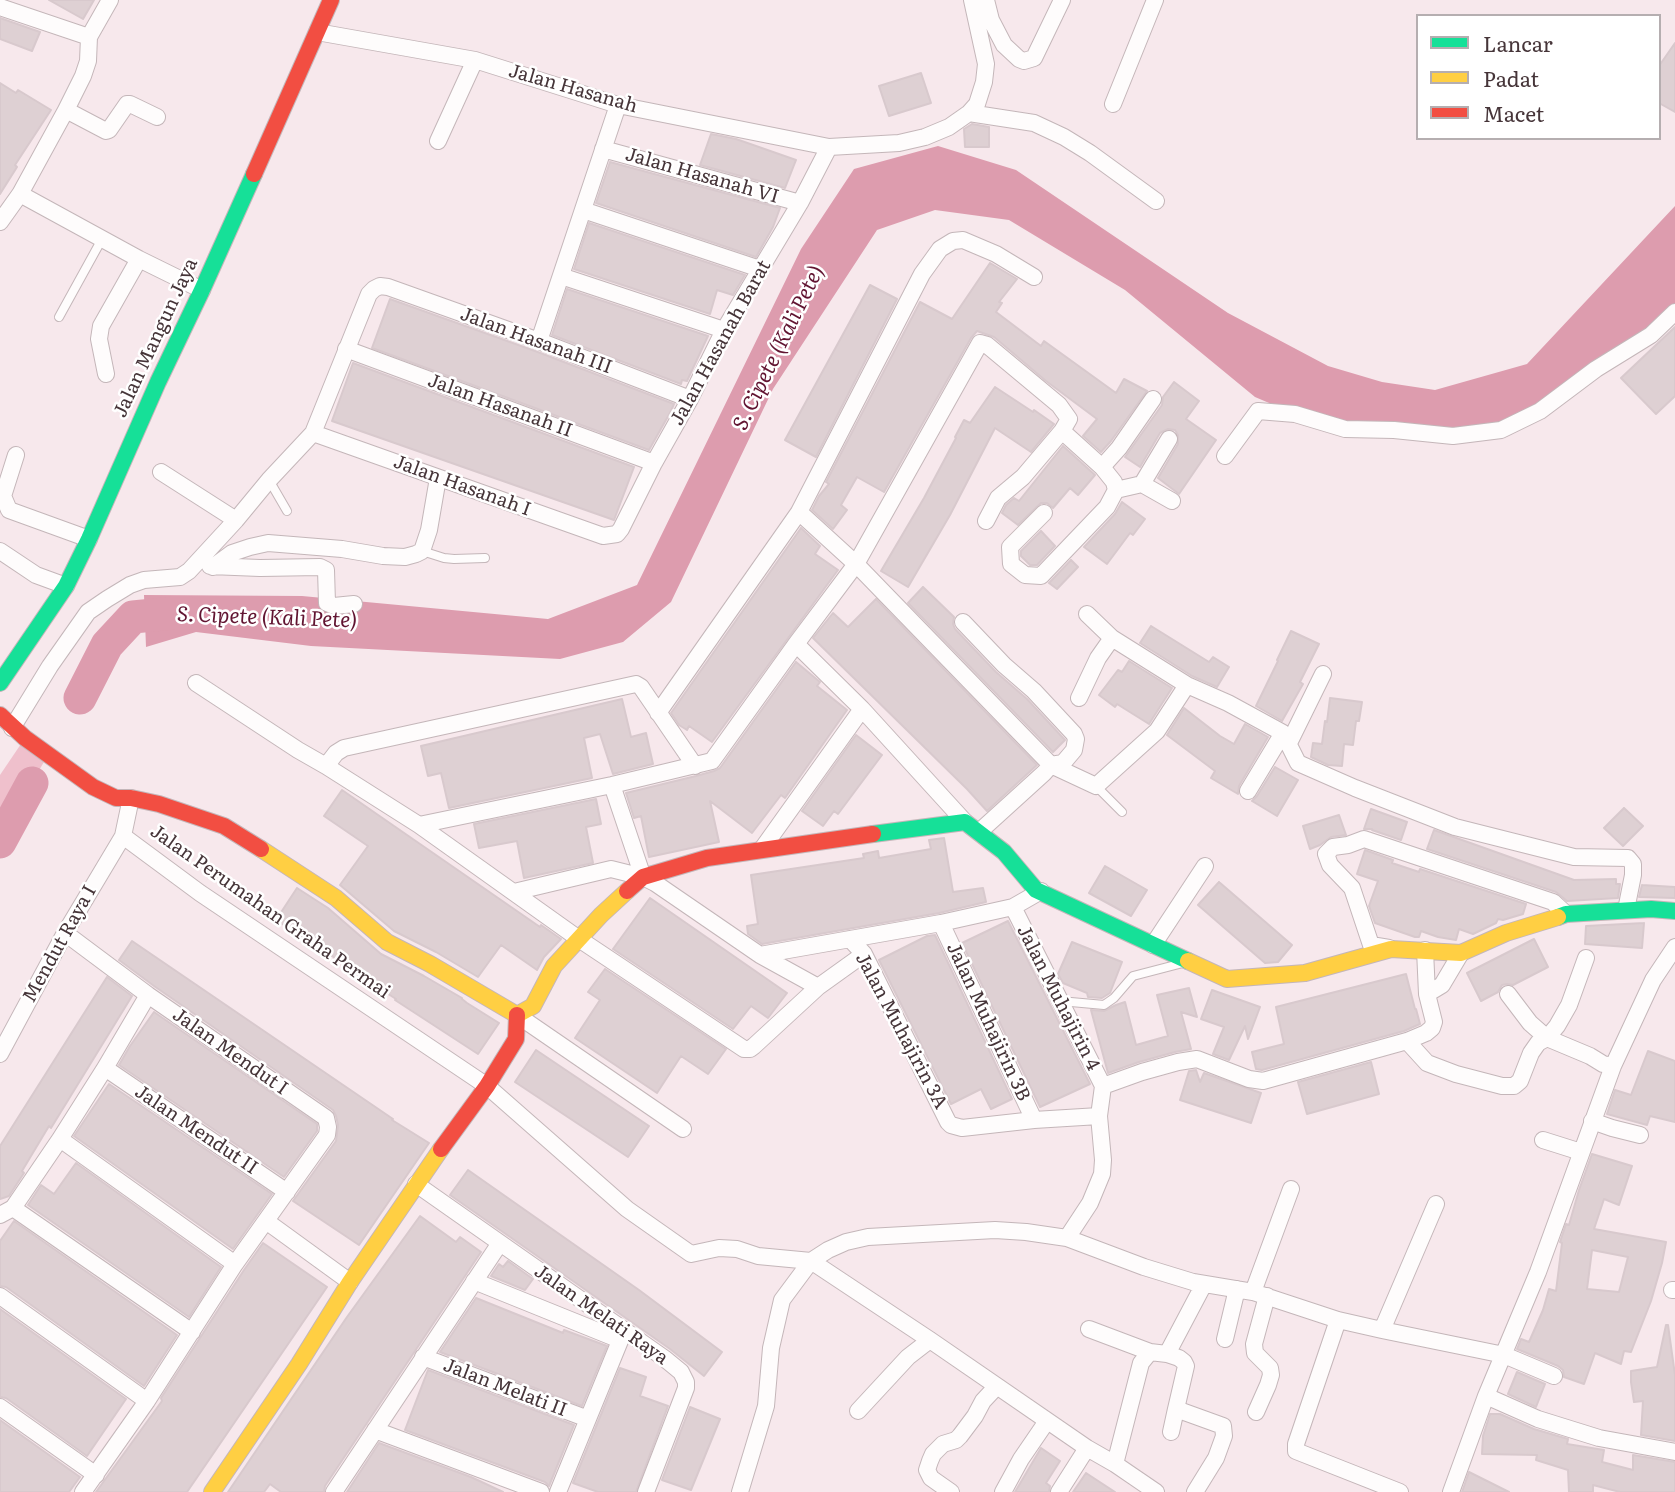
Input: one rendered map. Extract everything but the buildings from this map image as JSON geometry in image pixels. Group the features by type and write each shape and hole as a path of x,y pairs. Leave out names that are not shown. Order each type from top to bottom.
{"street":[{"path":"0,222 20,194 66,110 88,61 89,37 110,0"},
{"name":"Jalan Mangun Jaya","path":"0,683 66,586 89,539 331,0"},
{"path":"969,113 977,104 986,64 972,0"},
{"path":"986,0 991,20 1004,45 1024,61 1034,58 1062,0"},
{"path":"1113,104 1155,0"},
{"path":"0,7 89,37"},
{"name":"Jalan Hasanah","path":"317,32 475,60 618,105 829,147 899,143 925,137 949,127 969,113"},
{"path":"438,141 475,60"},
{"path":"66,110 106,131 127,104 157,117"},
{"path":"539,341 618,105"},
{"path":"969,113 1034,123 1064,137 1156,201"},
{"name":"Jalan Hasanah Barat","path":"611,536 621,529 724,330 800,203 829,147"},
{"name":"Jalan Hasanah VI","path":"603,149 800,203"},
{"path":"20,194 202,290"},
{"path":"583,211 760,269"},
{"path":"658,713 799,512 922,274 940,249 953,241 963,240 996,254 1034,277"},
{"path":"106,374 99,339 101,326 139,259"},
{"path":"561,276 724,330"},
{"name":"Jalan Hasanah III","path":"346,349 369,294 380,286 388,287 690,399"},
{"path":"1225,456 1258,411 1295,414 1345,429 1394,430 1453,436 1501,430 1539,411 1596,369 1651,335 1675,312"},
{"path":"419,825 612,785 712,761 856,564 980,343 987,345 1059,405 1069,419 1023,477 998,498 986,521"},
{"path":"19,733 50,666 88,611 130,585 144,580 180,576 189,571 313,433 346,349"},
{"name":"Jalan Hasanah II","path":"346,349 654,464"},
{"path":"1102,467 1119,448 1153,398"},
{"path":"1044,513 1010,547 1011,564 1025,575 1041,576 1107,507 1116,489 1102,467 1062,431"},
{"name":"Jalan Hasanah I","path":"313,433 603,536 611,536"},
{"path":"1142,484 1170,439"},
{"path":"16,455 4,496 9,510 89,539"},
{"path":"161,472 236,520"},
{"path":"213,567 232,553 268,543 323,546 383,556 405,557 422,551 429,530 438,478"},
{"path":"1116,489 1142,484 1171,501"},
{"path":"799,512 856,564 1051,765 1096,786 1157,731 1187,685"},
{"path":"0,551 36,575 66,586"},
{"path":"194,565 320,567 326,570 327,604 354,604"},
{"path":"1087,614 1112,638 1187,685 1228,703 1286,738 1298,763 1455,827 1574,857 1628,858 1633,864 1626,910"},
{"path":"963,622 1004,665 1034,691 1076,739 1074,750 1063,763 1051,765 979,832"},
{"path":"1079,698 1098,658 1112,638"},
{"path":"796,644 862,709 965,822 1004,852 1036,890 1227,979 1306,973 1391,949"},
{"path":"1248,791 1286,738 1323,674"},
{"path":"196,683 419,825 579,939 746,1050 754,1046 818,987 863,954"},
{"path":"326,766 336,753 344,748 636,684 641,687 695,766"},
{"path":"762,849 862,709"},
{"path":"0,715 19,733 93,787 116,797 159,804 223,826 279,859 336,898 387,942 517,1015 683,1129"},
{"path":"612,785 643,877"},
{"name":"Jalan Perumahan Graha Permai","path":"131,798 123,836 200,893 487,1086 627,1209 691,1254 719,1248 737,1249 758,1256 811,1261"},
{"path":"517,1015 533,1006 554,967 601,915 643,877 707,858 965,822"},
{"name":"Mendut Raya I","path":"0,1054 65,933 123,836"},
{"path":"1371,945 1352,888 1330,865 1325,854 1333,847 1364,839 1553,902 1566,914"},
{"path":"1153,945 1205,866"},
{"path":"514,892 611,869 643,877 656,883 760,955 818,987"},
{"path":"760,955 942,923 1013,906 1041,891"},
{"name":"Jalan Muhajirin 4","path":"1013,906 1102,1086 1142,1072 1196,1059 1249,1079 1263,1081 1406,1041 1426,1033 1434,1025 1427,994"},
{"path":"1278,975 1371,945 1391,949 1461,953 1506,933 1566,914 1651,909 1675,911"},
{"name":"Jalan Muhajirin 3B","path":"942,923 1034,1120"},
{"name":"Jalan Mendut I","path":"65,933 148,995 326,1118 327,1135 287,1192"},
{"name":"Jalan Muhajirin 3A","path":"850,939 863,954 951,1125 962,1128 1034,1120"},
{"path":"1451,1492 1486,1396 1538,1272 1613,1066 1653,980 1675,947"},
{"path":"1425,950 1427,994 1442,985 1461,953"},
{"path":"1406,1041 1427,1063 1456,1074 1502,1086 1514,1086 1520,1082 1531,1053 1538,1043 1547,1038 1569,1005 1586,958"},
{"path":"1508,994 1530,1024 1547,1038 1613,1066"},
{"path":"148,995 106,1068 60,1139 6,1211 192,1332"},
{"path":"212,1492 416,1184 487,1086 516,1039 517,1015"},
{"name":"Jalan Mendut II","path":"106,1068 287,1192"},
{"path":"1067,1238 1090,1203 1102,1174 1099,1116 1102,1086"},
{"path":"1034,1120 1099,1116"},
{"path":"1592,1121 1640,1135"},
{"path":"60,1139 235,1264"},
{"path":"1543,1140 1581,1152"},
{"name":"Jalan Melati Raya","path":"416,1184 500,1243 622,1336 681,1372 686,1388 646,1492"},
{"path":"1225,1339 1252,1292 1291,1189"},
{"path":"83,1492 235,1264 287,1192"},
{"path":"1382,1331 1436,1204"},
{"path":"266,1221 350,1282"},
{"path":"740,1492 766,1406 771,1348 782,1300 811,1261 846,1242 868,1237 995,1230 1067,1238 1193,1282 1252,1292 1338,1320 1382,1331 1504,1354 1555,1376"},
{"path":"334,1492 500,1243"},
{"path":"811,1261 1156,1492"},
{"path":"474,1281 622,1336 558,1492"},
{"path":"1167,1354 1204,1284"},
{"path":"1252,1292 1255,1353 1270,1368 1268,1385 1256,1412"},
{"path":"0,1296 146,1401"},
{"path":"1338,1320 1296,1444 1296,1451 1400,1492"},
{"path":"1089,1329 1184,1362 1186,1366 1171,1432"},
{"path":"858,1410 908,1357 930,1339"},
{"path":"1115,1464 1141,1363 1150,1352"},
{"name":"Jalan Melati II","path":"423,1357 588,1419"},
{"path":"951,1492 931,1478 927,1470 933,1454 943,1444 960,1436 983,1401 997,1386"},
{"path":"1486,1396 1538,1419 1599,1438 1675,1452"},
{"path":"0,1407 96,1475"},
{"path":"1176,1409 1223,1426 1224,1436 1216,1458 1195,1492"},
{"path":"1003,1492 1021,1458 1047,1421"},
{"path":"375,1430 541,1492"},
{"path":"1059,1492 1087,1448"}],"lane":[{"path":"59,317 102,239"},
{"path":"268,480 287,511"},
{"path":"422,551 444,558 485,558"},
{"path":"1096,786 1122,812"},
{"path":"1060,1001 1104,1005 1114,998 1133,976 1189,962"}],"shaded area":[{"path":"25,738 48,755 0,837 0,775"}],"water":[{"path":"938,146 1016,170 1228,313 1328,366 1382,382 1435,390 1527,364 1675,206 1675,312 1539,411 1453,436 1295,414 1255,397 1125,290 1009,220 935,210 877,230 773,389 671,602 623,642 560,659 311,646 196,632 146,647 144,595 302,596 548,619 637,585 801,249 854,169"}],"waterway":[{"name":"S. Cipete (Kali Pete)","path":"80,698 107,645 133,617 188,613"},
{"name":"S. Cipete (Kali Pete)","path":"0,842 32,783"}],"traffic: fast":[{"path":"0,683 66,586 254,174"},
{"path":"873,834 965,822 1004,852 1036,890 1188,961"},
{"path":"1558,917 1566,914 1651,909 1675,911"}],"traffic: slow":[{"path":"261,849 336,898 387,942 517,1015 533,1006 554,966 627,891"},
{"path":"1188,961 1227,979 1305,973 1391,949 1461,953 1506,933 1558,917"},
{"path":"212,1492 441,1149"}],"traffic: jam":[{"path":"254,174 331,0"},
{"path":"0,715 25,738 93,787 116,798 159,804 224,826 261,849"},
{"path":"627,891 643,877 707,858 873,834"},
{"path":"441,1149 487,1086 516,1039 517,1015"}]}
